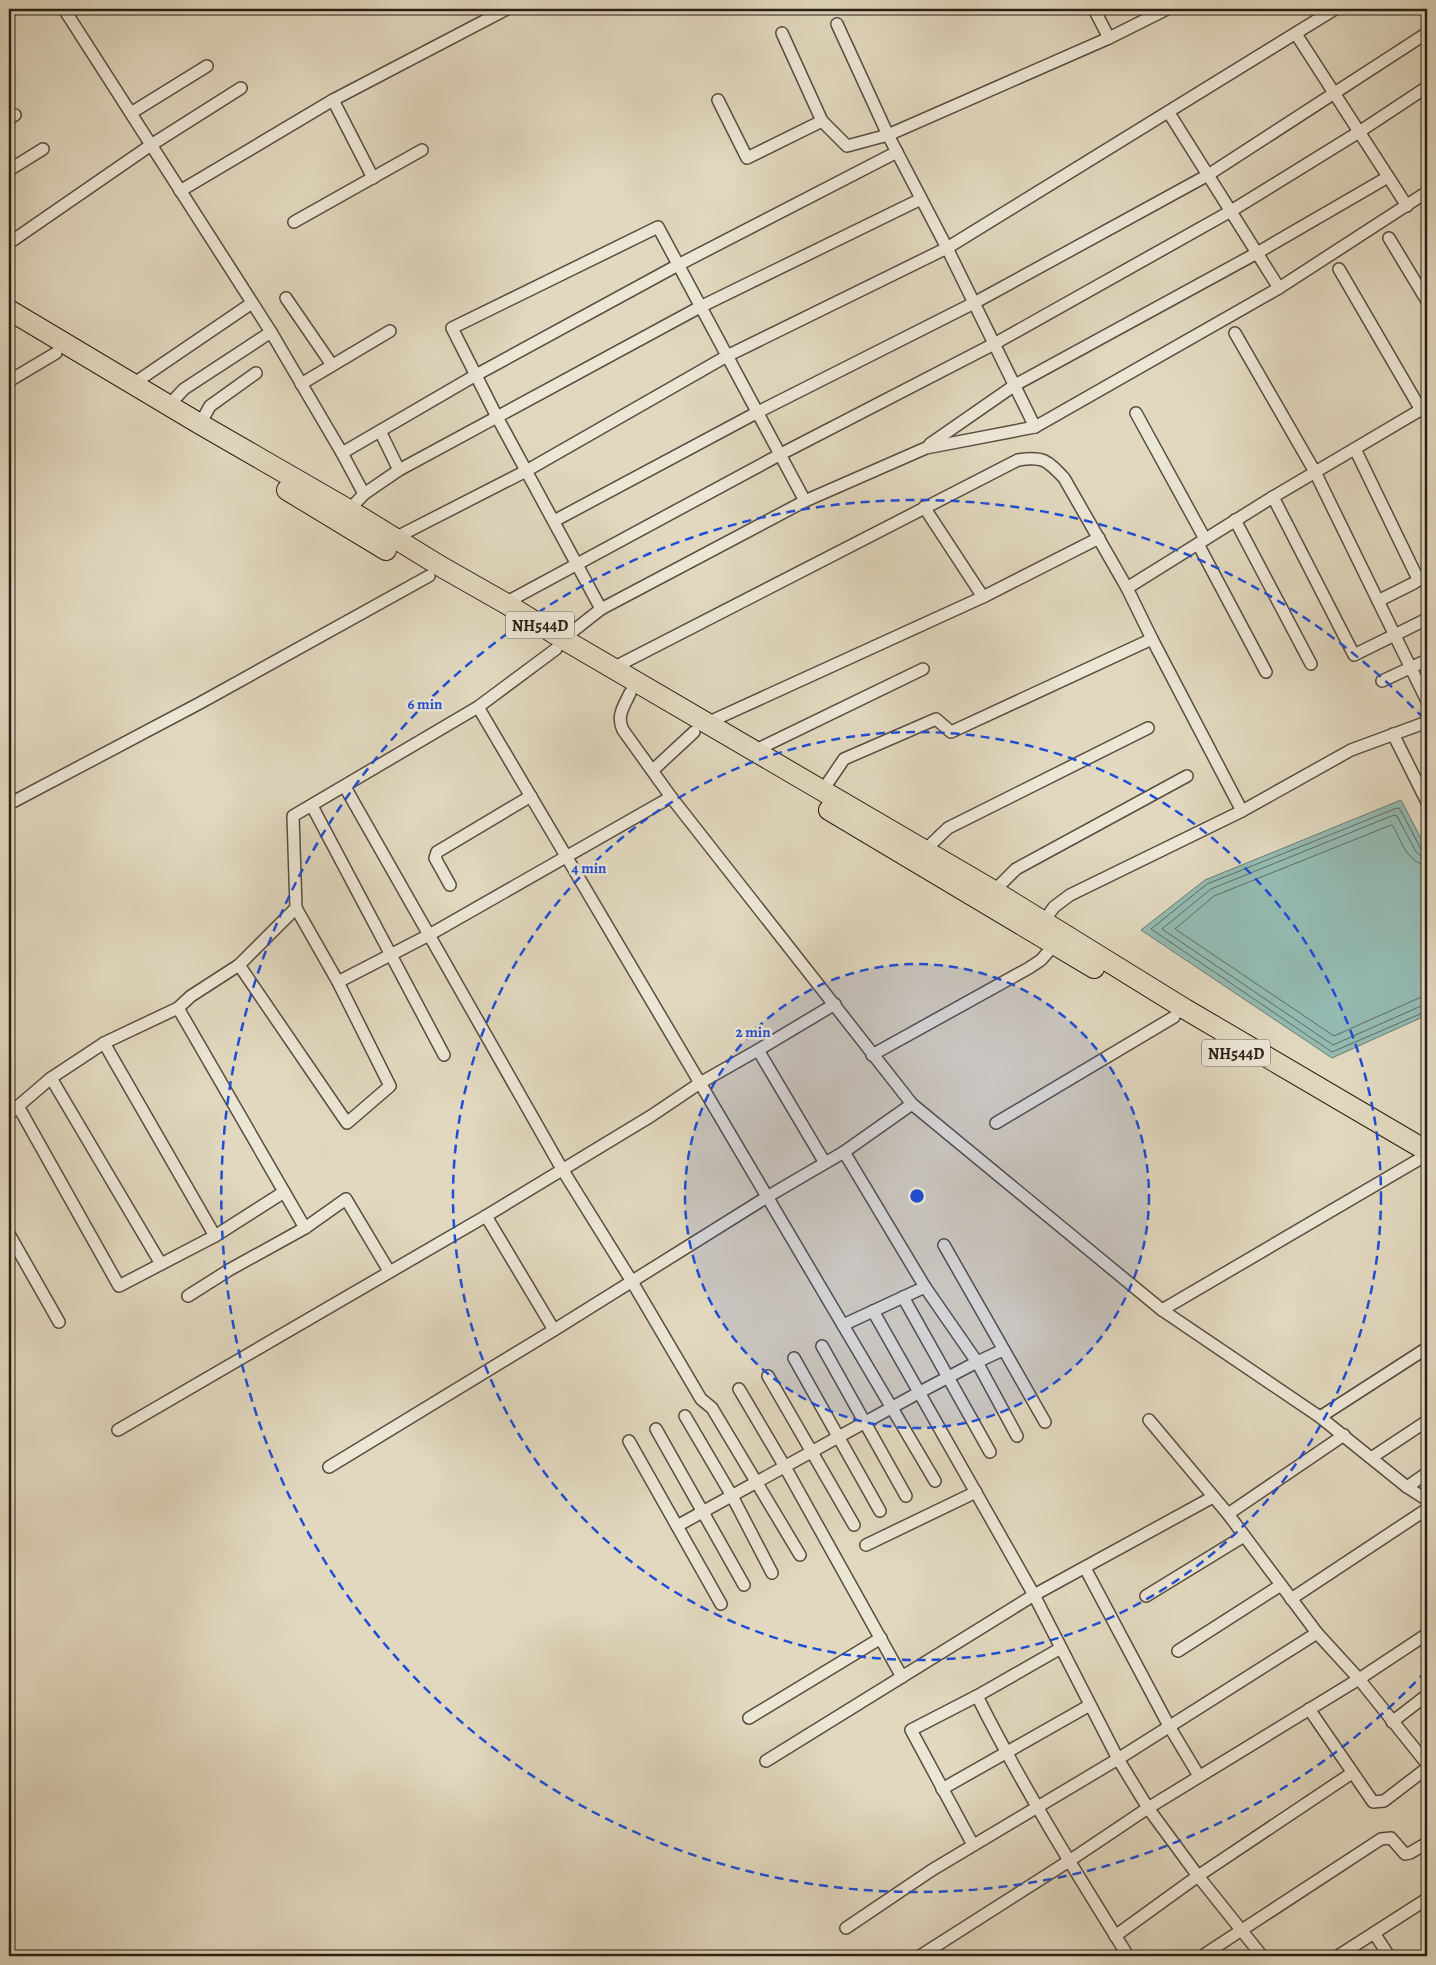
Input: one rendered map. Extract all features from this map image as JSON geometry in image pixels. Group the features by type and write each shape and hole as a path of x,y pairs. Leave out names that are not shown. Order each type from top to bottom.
{"highway":[{"name":"NH544D","path":"9,310 349,510 393,539 505,603 630,693 700,728 754,751 926,850 1044,921 1424,1159"},
{"name":"NH544D","path":"9,326 429,576 560,644 613,668 700,728 1174,1017 1424,1159"}],"street":[{"path":"64,9 271,332 364,494"},
{"path":"180,191 333,100 508,9"},
{"path":"1094,9 1109,38"},
{"path":"782,34 822,122 847,146 888,135 1109,38 1167,9"},
{"path":"393,539 526,471 727,356 947,248 1336,9"},
{"path":"837,24 888,135 947,248 1035,427"},
{"path":"554,521 758,412 974,303 1208,176 1427,33"},
{"path":"1296,34 1407,206"},
{"path":"131,113 207,66"},
{"path":"505,603 781,454 994,344 1231,212 1427,87"},
{"path":"9,243 151,145 241,88"},
{"path":"333,100 373,178"},
{"path":"718,100 747,158 822,122"},
{"path":"1169,113 1279,288"},
{"path":"9,170 43,149"},
{"path":"294,222 422,150"},
{"path":"342,454 476,375 678,265 897,152"},
{"path":"239,965 347,1124 390,1086 338,982 296,908 293,816 478,707 602,609 805,501 926,448 1014,385 1257,253 1388,177"},
{"path":"926,448 1035,427 1279,288 1427,192"},
{"path":"349,510 364,494 399,470 700,307 921,199"},
{"path":"602,609 497,417 452,328 658,227 805,501"},
{"path":"1389,238 1427,301"},
{"path":"1127,588 1235,520 1424,408 1339,268"},
{"path":"286,298 332,365"},
{"path":"133,384 252,303"},
{"path":"301,384 390,331"},
{"path":"169,405 184,389 271,332"},
{"path":"1235,333 1315,472 1427,701"},
{"path":"9,381 56,353"},
{"path":"200,424 210,406 256,373"},
{"path":"1136,413 1266,672"},
{"path":"380,431 399,470"},
{"path":"1355,449 1417,576 1417,581 1414,584 1378,601"},
{"path":"613,668 1018,460 1036,457 1050,463 1064,478 1099,538 1127,588 1242,811"},
{"path":"1273,497 1354,655 1427,619"},
{"path":"924,507 983,597"},
{"path":"1235,520 1312,664"},
{"path":"653,770 700,728 983,597 1099,538"},
{"path":"9,804 200,703 429,576"},
{"path":"823,790 844,758 936,719 951,732 1152,639"},
{"path":"1382,681 1427,660"},
{"path":"754,751 923,669"},
{"path":"630,693 620,716 620,723 671,797 912,1104 1162,1310 1320,1417 1427,1500"},
{"path":"478,707 935,1481"},
{"path":"1044,921 1054,907 1070,896 1242,811 1351,750 1427,722"},
{"path":"926,850 948,828 1148,728"},
{"path":"1393,734 1427,800"},
{"path":"994,891 1016,869 1186,776"},
{"path":"345,787 562,1169 631,1280 701,1399 712,1408 758,1482 800,1555"},
{"path":"450,885 435,858 436,852 531,796"},
{"path":"338,982 429,935 671,797"},
{"path":"312,806 444,1056"},
{"path":"9,1114 51,1078 104,1043 178,1008 191,996 239,965 296,908"},
{"path":"872,1054 1029,968 1041,960 1055,944"},
{"path":"118,1430 486,1216 651,1116 700,1083 834,1004"},
{"path":"178,1008 304,1228"},
{"path":"996,1123 1174,1017"},
{"path":"104,1043 215,1236"},
{"path":"758,1050 825,1163"},
{"path":"51,1078 161,1264"},
{"path":"329,1467 554,1330 766,1197 844,1152 912,1104"},
{"path":"18,1106 119,1286 215,1236 284,1192"},
{"path":"844,1152 925,1287 977,1362 1017,1436"},
{"path":"1162,1310 1424,1159"},
{"path":"188,1296 229,1270 304,1228 346,1199 389,1271"},
{"path":"486,1216 554,1330"},
{"path":"9,1234 59,1322"},
{"path":"944,1245 1045,1422"},
{"path":"843,1325 925,1287"},
{"path":"903,1297 990,1452"},
{"path":"873,1311 1034,1595 1118,1759 1148,1808 1198,1876 1262,1956"},
{"path":"822,1346 906,1496"},
{"path":"1320,1417 1427,1348"},
{"path":"677,1526 920,1392 1004,1350"},
{"path":"794,1358 880,1511"},
{"path":"768,1376 854,1525"},
{"path":"739,1388 902,1677"},
{"path":"685,1416 732,1496 772,1573"},
{"path":"1149,1420 1228,1514 1317,1633 1359,1679 1392,1722 1425,1757"},
{"path":"1371,1458 1427,1421"},
{"path":"656,1429 744,1585"},
{"path":"1228,1514 1344,1435"},
{"path":"629,1441 721,1604"},
{"path":"1407,1486 1427,1473"},
{"path":"866,1544 976,1492"},
{"path":"766,1761 1034,1595 1213,1497"},
{"path":"1291,1599 1427,1509"},
{"path":"1146,1596 1244,1536"},
{"path":"1085,1568 1169,1726 1199,1776"},
{"path":"1178,1651 1281,1585"},
{"path":"846,1928 932,1870 1118,1759 1317,1633"},
{"path":"920,1956 1069,1862 1148,1808 1359,1679 1427,1634"},
{"path":"749,1718 881,1638"},
{"path":"973,1846 910,1730 977,1696 1061,1648"},
{"path":"977,1696 1006,1753 1069,1862 1128,1956"},
{"path":"1392,1722 1427,1696"},
{"path":"942,1789 1090,1705"},
{"path":"1309,1709 1373,1802 1384,1800 1427,1768"},
{"path":"1115,1936 1198,1876 1352,1772"},
{"path":"1202,1956 1381,1839 1391,1838 1405,1854 1427,1843"},
{"path":"1338,1956 1427,1899"},
{"path":"1374,1933 1389,1956"}],"water":[{"path":"1401,800 1427,850 1427,1015 1332,1058 1141,930 1205,880"}]}
